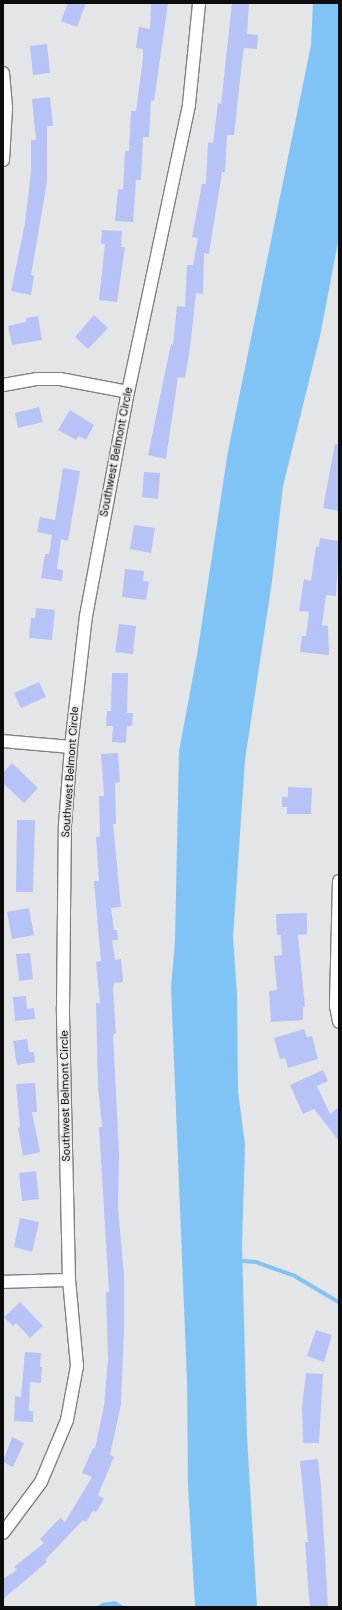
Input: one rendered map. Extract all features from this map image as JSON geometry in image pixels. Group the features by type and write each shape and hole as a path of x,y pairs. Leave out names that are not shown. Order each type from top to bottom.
{"street":[{"name":"Southwest Belmont Circle","path":"3,1533 41,1482 67,1420 77,1366 69,1280 63,1006 65,825 71,747 86,616 128,392 189,104 199,3"},
{"path":"3,73 6,108 3,160"},
{"path":"3,384 37,379 60,379 128,392"},
{"path":"3,741 71,747"},
{"path":"339,881 336,1006 339,1022"},
{"path":"3,1282 69,1280"}],"water":[{"path":"313,3 339,3 339,237 320,336 283,486 272,581 245,760 233,937 237,994 238,1091 245,1145 242,1245 247,1436 257,1607 195,1607 188,1486 187,1381 171,987 175,942 179,751 197,655 228,451 311,45"},
{"path":"115,1601 125,1607 96,1607 102,1603"}],"building":[{"path":"68,3 86,3 77,27 61,21"},
{"path":"151,3 168,3 154,101 151,100 149,137 143,137 141,180 136,180 133,222 115,221 118,189 123,190 125,151 129,151 131,111 136,111 143,58 143,49 136,48 139,27 150,29"},
{"path":"232,3 249,3 247,34 258,35 257,49 244,48 234,135 227,135 225,172 222,172 209,254 204,253 203,294 196,293 185,378 178,377 166,459 148,455 171,344 173,345 177,306 185,307 187,265 193,265 198,238 192,237 202,184 206,184 208,142 213,143 218,103 221,104"},
{"path":"47,44 50,73 33,75 30,46"},
{"path":"50,97 53,126 47,126 47,182 31,275 34,276 31,295 11,291 25,223 31,172 31,140 36,140 32,99"},
{"path":"102,230 122,231 121,247 125,247 117,302 99,300 105,244 101,244"},
{"path":"94,315 108,328 88,349 75,337"},
{"path":"38,316 42,340 12,345 8,326 26,322 26,318"},
{"path":"39,407 43,422 18,428 15,413"},
{"path":"70,410 94,425 86,440 79,436 76,440 58,430"},
{"path":"335,444 339,444 339,511 323,508"},
{"path":"63,468 80,471 68,541 61,539 57,569 63,570 62,581 41,578 45,554 49,554 52,535 37,532 40,517 55,520"},
{"path":"144,472 160,473 158,499 142,497"},
{"path":"134,525 155,528 151,553 130,549"},
{"path":"320,538 339,541 336,596 326,595 322,625 328,626 329,655 300,652 302,636 306,636 309,612 299,611 304,579 311,581 316,547 319,547"},
{"path":"125,569 144,571 143,581 149,582 146,600 122,597"},
{"path":"36,608 55,610 52,640 29,638 31,618 35,618"},
{"path":"119,624 136,626 133,654 115,652"},
{"path":"112,673 128,673 127,713 133,713 132,726 127,726 126,743 112,742 113,726 106,726 107,711 111,711"},
{"path":"39,682 46,697 21,708 14,693"},
{"path":"118,753 120,782 115,783 116,824 113,824 121,907 111,908 114,930 117,930 118,940 112,940 115,960 121,959 123,982 114,983 113,989 116,1034 113,1034 119,1153 118,1207 124,1276 124,1330 121,1404 110,1455 114,1457 98,1495 104,1499 96,1512 93,1511 86,1522 83,1520 45,1560 47,1562 3,1599 3,1579 17,1570 14,1567 44,1543 40,1539 60,1518 65,1522 92,1477 82,1473 93,1448 95,1449 104,1406 108,1360 106,1292 109,1292 99,1127 102,1127 98,1087 96,1003 100,1003 96,962 101,961 94,881 99,881 96,837 100,837 99,796 104,796 101,754"},
{"path":"12,763 38,788 24,803 3,783 3,773"},
{"path":"288,787 312,788 311,814 287,814 287,807 282,807 282,797 288,797"},
{"path":"17,820 35,820 33,892 16,892"},
{"path":"29,908 34,935 12,939 7,912"},
{"path":"307,913 307,934 298,935 305,1007 303,1007 303,1020 271,1022 269,991 277,990 274,956 282,955 281,935 277,935 276,914"},
{"path":"30,953 33,979 19,981 16,954"},
{"path":"26,996 27,1009 34,1008 35,1019 15,1021 13,997"},
{"path":"304,1029 307,1037 312,1036 318,1059 288,1068 285,1058 280,1059 274,1038"},
{"path":"27,1039 29,1052 34,1052 35,1062 17,1065 13,1041"},
{"path":"323,1070 328,1081 317,1086 330,1114 339,1107 339,1141 314,1109 303,1114 290,1085"},
{"path":"35,1083 37,1112 32,1112 40,1152 23,1156 18,1128 20,1127 16,1084"},
{"path":"36,1171 39,1199 22,1201 19,1173"},
{"path":"20,1218 39,1222 32,1252 14,1247"},
{"path":"20,1302 43,1326 30,1338 16,1323 13,1326 4,1317"},
{"path":"316,1330 332,1335 324,1362 307,1356"},
{"path":"25,1352 41,1353 41,1383 30,1382 29,1411 33,1411 33,1422 14,1421 15,1396 21,1397"},
{"path":"306,1373 323,1374 319,1443 303,1443 302,1407"},
{"path":"12,1437 24,1443 13,1467 3,1462"},
{"path":"318,1459 328,1607 310,1607 305,1542 308,1542 300,1461"}],"waterway":[{"path":"243,1261 256,1262 295,1276 339,1302"}]}
